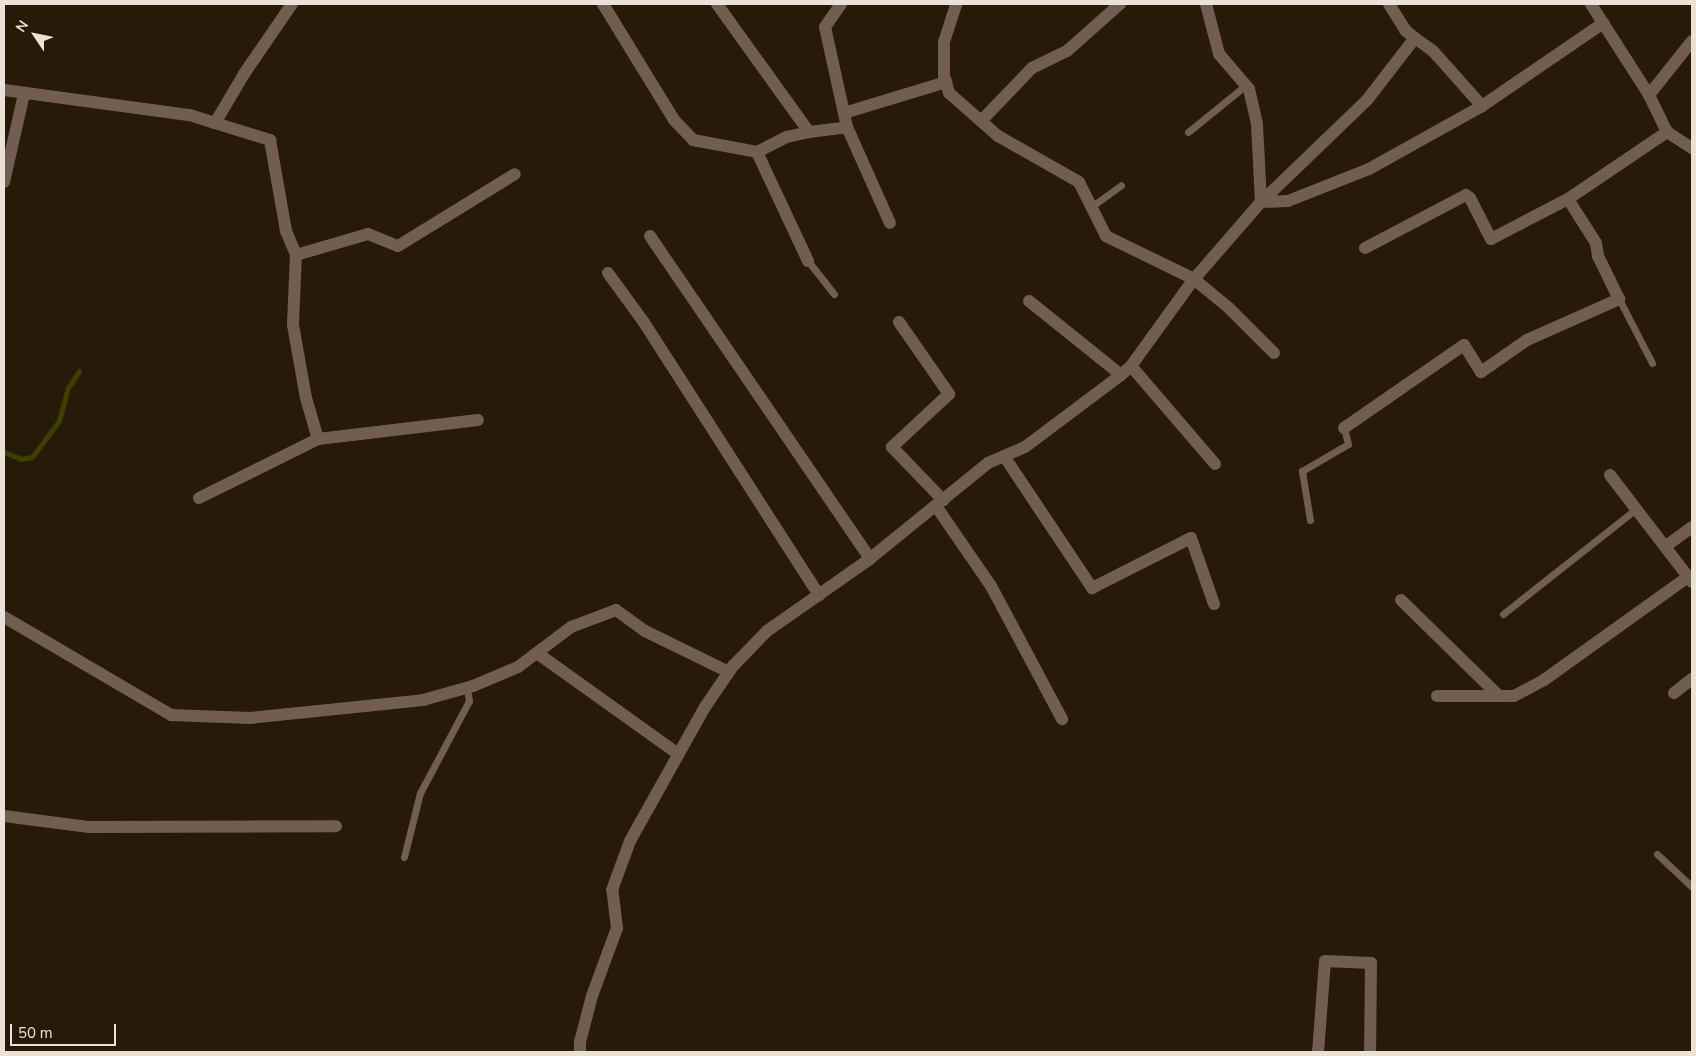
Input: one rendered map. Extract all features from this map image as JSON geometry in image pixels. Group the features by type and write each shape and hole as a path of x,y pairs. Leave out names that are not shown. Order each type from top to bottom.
{"street":[{"path":"215,123 244,74 292,4"},
{"path":"604,4 674,120 693,140 757,152 787,137 847,127"},
{"path":"717,4 809,132"},
{"path":"841,4 825,27 847,127 890,224"},
{"path":"956,4 944,42 946,82 949,93 998,136 1079,182 1106,236 1194,279 1229,308 1274,353"},
{"path":"981,121 1032,68 1067,51 1120,4"},
{"path":"1206,4 1219,54 1246,85 1257,124 1261,202"},
{"path":"1389,4 1406,30 1433,51 1482,106"},
{"path":"1591,4 1649,94 1667,132 1692,148"},
{"path":"1261,202 1288,201 1369,169 1482,106 1604,23"},
{"path":"580,1052 580,1042 592,996 617,928 612,890 630,841 678,754 729,672 767,631 870,559 988,463 1026,447 1126,370 1194,279 1261,202 1367,100 1415,38"},
{"path":"1649,94 1692,41"},
{"path":"844,113 946,82"},
{"path":"4,90 190,115 270,140 286,231 296,255 293,325 306,398 318,439"},
{"path":"4,182 24,94"},
{"path":"1365,248 1466,195 1470,198 1491,239 1568,199 1667,132"},
{"path":"757,152 808,261"},
{"path":"296,255 368,234 398,246 515,174"},
{"path":"1344,428 1464,344 1481,372 1527,340 1619,299 1598,256 1596,244 1568,199"},
{"path":"650,236 870,559"},
{"path":"608,273 648,330 819,595"},
{"path":"1029,302 1126,370 1215,464"},
{"path":"899,322 950,394 892,447 939,503 991,586 1062,719"},
{"path":"199,498 318,439 478,420"},
{"path":"1004,456 1092,588 1191,538 1214,604"},
{"path":"1437,696 1514,696 1544,680 1691,580 1610,475"},
{"path":"1666,546 1692,527"},
{"path":"1400,600 1499,696"},
{"path":"4,617 171,715 250,718 423,700 467,688 518,668 571,627 616,610 652,635 729,672"},
{"path":"538,653 678,754"},
{"path":"1674,693 1692,679"},
{"path":"4,816 89,827 336,826"},
{"path":"1318,1052 1325,960 1371,963 1370,1052"}],"lane":[{"path":"1188,132 1246,85"},
{"path":"1091,207 1121,185"},
{"path":"808,261 834,294"},
{"path":"1619,299 1652,363"},
{"path":"1310,520 1302,471 1348,444 1344,428"},
{"path":"1503,614 1637,508"},
{"path":"404,857 420,792 469,701 467,688"},
{"path":"1657,854 1692,887"}],"waterway":[{"path":"4,452 21,459 32,457 59,421 68,388 79,371"}]}
